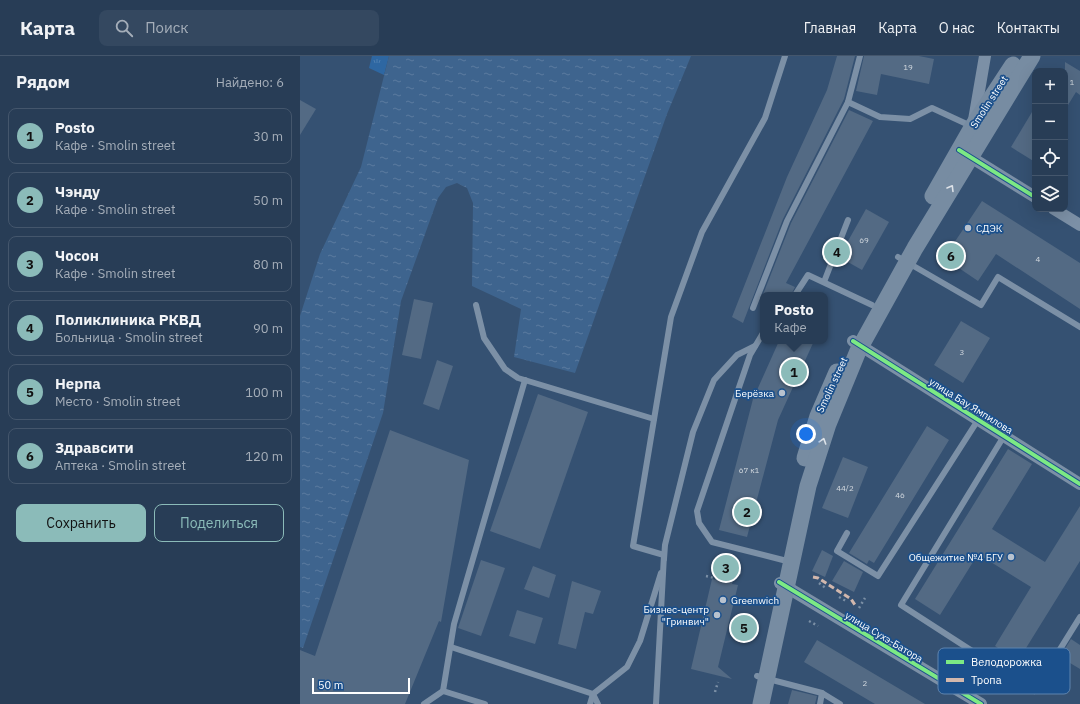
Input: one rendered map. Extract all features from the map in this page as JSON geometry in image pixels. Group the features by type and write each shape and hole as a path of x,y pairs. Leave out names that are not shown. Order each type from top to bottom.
{"main road":[{"name":"Smolin street","path":"750,704 762,677 783,585 783,560 796,496 818,416 857,344 872,305 903,259 965,154 973,126 1019,56"},
{"path":"965,154 1032,56"},
{"path":"783,585 808,486 828,424 857,344 903,259"},
{"path":"761,704 762,677"}],"street":[{"path":"973,126 985,56"},
{"path":"965,154 1032,195"},
{"path":"1059,212 1080,225"},
{"name":"улица Бау Ямпилова","path":"857,344 1080,484"},
{"name":"улица Сухэ-Батора","path":"783,585 938,678"},
{"name":"улица Сухэ-Батора","path":"964,694 981,704"}],"lane":[{"path":"664,555 633,546 671,316 702,232 765,118 785,56"},
{"path":"753,308 787,221 848,102 860,56"},
{"path":"848,102 880,117 887,118 910,119 932,108 973,126"},
{"path":"824,282 848,220"},
{"path":"903,259 981,305 998,277 1080,327"},
{"path":"797,292 808,275 872,305"},
{"path":"476,305 484,338 505,369 518,378 654,419"},
{"path":"760,338 750,355 697,511 699,523 712,542 783,560"},
{"path":"656,704 665,545 693,432 714,380 737,355 755,346"},
{"path":"424,704 443,691 454,624 525,380"},
{"path":"847,533 837,551 878,576 978,420"},
{"path":"968,648 901,605 1004,436"},
{"path":"590,704 593,694 626,667 640,641 659,582 664,555"},
{"path":"1061,648 1080,617"},
{"path":"451,647 593,694 598,704"},
{"path":"762,677 822,693 840,704"},
{"path":"443,691 485,704"},
{"path":"820,704 822,693"}],"path":[{"path":"735,572 740,573"},
{"path":"706,576 727,581"},
{"path":"819,582 827,589"},
{"path":"838,597 846,601"},
{"path":"859,608 865,598"},
{"path":"809,621 818,626"},
{"path":"715,692 718,682"}],"green space":[{"path":"372,56 389,56 384,75 369,68"}],"water":[{"path":"389,56 691,56 667,114 575,373 514,357 521,309 472,286 473,203 467,188 457,183 446,187 438,198 401,301 383,413 303,648 300,647 300,316 320,254 361,167"}],"building":[{"path":"837,56 855,56 844,99 783,219 743,323 732,317 787,177 827,90"},
{"path":"864,56 919,56 934,59 929,84 881,74 877,95 856,91"},
{"path":"1065,62 1080,71 1080,95 1076,92 1068,105 1068,68 1065,68"},
{"path":"300,100 316,109 300,135"},
{"path":"849,110 873,121 786,283 795,287 792,292 764,292 791,223"},
{"path":"1032,112 1032,160 1011,147"},
{"path":"982,201 1080,263 1080,309 996,254 978,281 944,258"},
{"path":"866,209 889,222 862,270 839,257"},
{"path":"414,299 433,303 421,359 402,355"},
{"path":"961,321 990,338 963,383 934,365"},
{"path":"778,344 813,344 778,420 747,537 719,530 753,399"},
{"path":"437,360 453,366 439,410 423,404"},
{"path":"538,394 588,412 540,549 490,531"},
{"path":"927,426 949,440 874,563 869,560 867,564 849,553"},
{"path":"390,430 469,460 441,622 439,621 405,704 300,704 300,650 315,656"},
{"name":"Общежитие №4 БГУ","path":"1008,449 1032,464 992,529 1045,562 1080,506 1080,561 1026,648 998,648 995,646 1031,587 978,554 940,615 915,599"},
{"path":"843,457 868,467 848,518 822,508"},
{"path":"822,550 833,556 825,577 812,571"},
{"path":"481,560 505,568 481,636 458,628"},
{"name":"Бизнес-центр \"Гринвич\"","path":"721,560 737,564 732,584 738,585 718,667 732,679 691,669 712,579 716,580"},
{"path":"844,561 863,572 854,592 832,581"},
{"path":"533,566 556,575 549,598 524,589"},
{"path":"572,581 601,591 593,614 585,612 576,649 558,644"},
{"path":"517,610 543,618 535,644 509,636"},
{"path":"1071,639 1080,645 1080,669 1070,663 1070,648 1066,648"},
{"path":"817,640 925,704 875,704 804,662"},
{"path":"792,690 817,696 815,704 788,704"}],"marked path":[{"path":"813,577 818,578 851,599 855,605"}],"cycle path":[{"path":"959,150 1032,195"},
{"path":"853,341 1080,484"},
{"path":"779,582 938,678"},
{"path":"964,694 981,704"}],"place":[{"name":"СДЭК","path":"968,228"},
{"name":"Поликлиника РКВД","path":"837,252"},
{"name":"Здравсити","path":"951,256"},
{"name":"Posto","path":"794,372"},
{"name":"Берёзка","path":"782,393"},
{"name":"Чэнду","path":"747,512"},
{"name":"Общежитие №4 БГУ","path":"1011,557"},
{"name":"Чосон","path":"726,568"},
{"name":"Greenwich","path":"723,600"},
{"name":"Бизнес-центр \"Гринвич\"","path":"717,615"},
{"name":"Нерпа","path":"744,628"}]}
